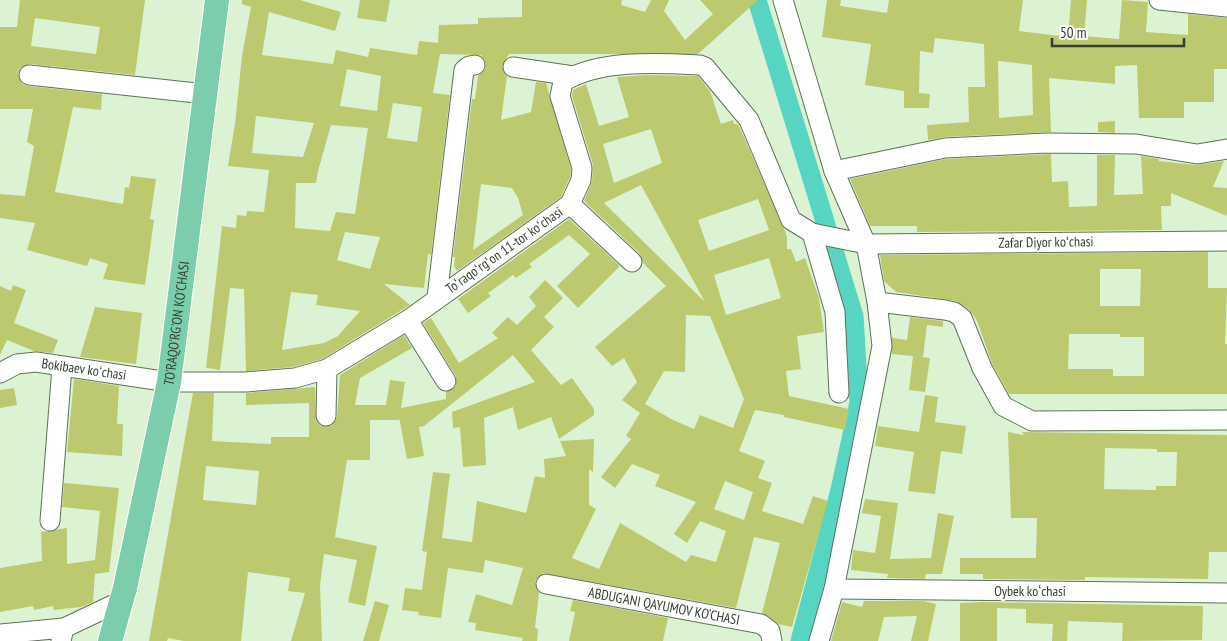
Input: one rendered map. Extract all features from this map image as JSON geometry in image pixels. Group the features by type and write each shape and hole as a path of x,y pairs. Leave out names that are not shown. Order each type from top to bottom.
{"main road":[{"name":"TO'RAQO'RG'ON KO'CHASI","path":"110,641 121,601 170,382 216,0"}],"street":[{"path":"783,0 834,171 877,302 882,346 834,589 819,641"},
{"path":"1159,0 1227,7"},
{"path":"513,67 573,76 639,62 700,65 705,68 749,120 791,220 813,233 859,243"},
{"path":"437,297 464,70 469,66 475,65"},
{"path":"29,75 206,94"},
{"name":"Toʻraqoʻrgʻon 11-tor koʻchasi","path":"170,382 245,382 285,379 327,369 408,320 437,297 570,204 581,180 582,168 560,96 563,82 573,76"},
{"path":"834,171 945,148 1028,144 1136,144 1197,154 1227,149"},
{"path":"570,204 632,262"},
{"path":"813,233 835,312 839,394"},
{"name":"Zafar Diyor koʻchasi","path":"859,243 1227,240"},
{"path":"877,302 945,310 954,312 962,318 982,368 1003,406 1032,421 1227,420"},
{"path":"408,320 446,381"},
{"name":"Bokibaev koʻchasi","path":"0,373 17,364 36,362 170,382"},
{"path":"50,521 62,367"},
{"path":"326,416 327,369"},
{"name":"ABDUG‘ANI QAYUMOV KO‘CHASI","path":"546,584 762,624 770,631 772,641"},
{"name":"Oybek koʻchasi","path":"834,589 1227,593"},
{"path":"0,634 62,634 121,601"}],"building":[{"path":"20,0 145,0 135,75 30,64 20,68 18,74 22,84 28,86 102,94 101,110 73,107 55,192 123,204 125,187 129,188 131,176 156,179 150,219 154,220 145,285 103,279 108,264 90,258 87,266 27,250 35,223 0,218 0,194 25,196 34,146 27,142 33,109 0,109 0,27 17,27","holes":["35,18 100,27 96,54 31,46"]},
{"path":"242,0 300,0 341,12 335,31 269,12 262,55 333,64 336,50 368,57 370,48 417,55 419,41 438,43 439,25 478,24 478,18 522,17 522,0 622,0 621,5 645,12 651,0 669,0 664,11 685,40 713,14 700,0 758,0 698,54 509,54 502,66 507,76 501,120 531,112 536,82 546,83 571,169 570,177 561,197 457,271 454,266 455,257 453,257 472,99 475,99 478,76 485,69 486,64 481,55 440,54 433,93 450,95 431,255 428,254 424,288 384,284 410,305 322,359 293,367 246,371 244,289 230,288 220,370 206,368 222,226 236,228 237,215 246,216 247,211 264,212 269,170 228,166 235,124 242,56 251,7 242,4","holes":["347,69 381,76 377,111 340,106","393,103 422,107 417,142 387,138","256,116 314,123 303,157 252,153","331,125 368,128 355,214 336,212 330,231 295,228 296,183 316,183","481,184 512,188 518,198 523,215 473,250","345,232 380,237 370,269 337,260","291,292 318,295 316,305 360,311 338,336 324,343 282,350"]},
{"path":"360,0 390,0 386,22 357,18"},
{"path":"827,0 841,0 840,6 887,13 889,0 1023,0 1019,31 1068,37 1071,0 1087,0 1084,36 1119,39 1122,0 1148,2 1146,32 1188,35 1188,14 1227,18 1227,69 1214,69 1214,102 1184,102 1184,118 1139,118 1137,65 1115,66 1115,84 1049,78 1051,132 944,137 928,140 927,125 969,122 968,87 985,87 984,44 935,38 933,53 920,51 919,93 930,94 929,108 904,108 904,91 865,85 871,44 822,37","holes":["998,61 1032,65 1033,115 999,118"]},
{"path":"648,75 698,76 710,91 721,124 733,120 734,124 739,126 784,228 787,237 787,249 791,249 796,262 805,258 819,298 824,332 797,336 801,369 786,371 789,396 849,409 845,430 755,410 739,451 765,461 758,478 772,483 762,511 803,524 813,496 828,501 792,627 778,624 762,613 780,543 754,537 736,608 543,573 535,582 539,593 535,628 538,629 537,641 522,641 523,638 475,630 476,623 468,622 476,594 512,605 523,568 485,560 483,573 448,568 441,618 418,615 419,612 402,610 405,588 422,590 427,552 422,551 433,472 450,474 442,538 472,542 477,501 526,513 535,476 545,478 544,459 566,456 560,441 594,439 593,472 589,469 589,505 596,509 572,558 599,569 620,523 686,562 691,555 716,562 726,531 700,521 687,543 674,534 696,502 655,486 660,475 632,464 615,488 601,477 631,439 626,436 640,413 622,400 637,382 624,358 612,366 595,347 666,286 643,263 640,254 584,201 592,181 593,165 572,96 573,90 586,84 599,126 629,117 617,77","holes":["651,129 662,163 614,183 603,144","641,185 705,302 604,203","758,199 769,230 709,251 698,220","769,258 781,298 726,315 714,275","686,315 710,316 744,399 733,428 700,415 694,429 673,420 645,404 664,371 685,372","725,481 753,492 744,520 714,509"]},
{"path":"1115,121 1115,133 1098,132 1098,122"},
{"path":"1051,154 1052,182 1068,181 1069,207 1097,206 1097,155 1115,155 1114,195 1143,194 1141,156 1159,159 1159,161 1195,165 1224,161 1213,187 1227,188 1227,216 1171,193 1171,206 1161,206 1162,230 917,232 917,226 870,226 850,179 946,159"},
{"path":"569,219 620,266 578,308 557,286 590,254 569,235 529,264 532,267 516,278 513,275 488,293 491,296 468,313 458,299"},
{"path":"1208,252 1208,288 1227,288 1225,344 1227,344 1227,394 1009,394 992,363 977,321 969,309 956,301 896,292 884,281 880,255","holes":["1100,269 1141,269 1140,306 1100,306","1069,334 1120,334 1120,337 1144,337 1144,376 1113,376 1113,369 1068,369"]},
{"path":"545,280 563,298 544,317 554,327 531,350 561,385 572,378 594,409 594,415 559,439 551,417 518,430 513,407 484,418 486,465 463,467 460,427 453,428 452,412 535,382 513,355 424,426 419,427 424,456 407,459 399,417 399,420 370,420 370,460 347,460 335,537 377,546 365,606 348,602 357,560 324,554 320,585 322,641 291,641 305,593 288,591 290,578 248,572 241,641 184,641 168,638 167,641 149,641 193,393 214,393 212,441 271,444 271,437 309,437 309,403 246,405 246,393 315,387 316,421 321,426 331,426 337,417 340,375 404,335 412,348 360,378 355,405 386,405 390,380 405,382 401,408 446,399 446,392 456,386 456,376 423,323 431,318 459,363 498,338 492,333 508,317 517,325 536,306 529,297","holes":["206,466 259,471 256,505 203,500"]},
{"path":"13,285 26,290 14,323 58,340 53,353 34,351 7,340 0,355 0,286 11,291"},
{"path":"95,307 142,313 136,364 80,357"},
{"path":"910,317 943,321 943,327 927,325 923,357 892,354 892,338 907,340"},
{"path":"913,356 930,358 925,392 909,390"},
{"path":"74,379 119,386 117,424 123,424 122,456 67,452"},
{"path":"14,388 17,405 0,408 0,390"},
{"path":"925,395 938,397 935,422 966,426 962,454 941,451 935,494 908,491 914,452 875,446 878,426 919,432"},
{"path":"1008,432 1024,435 1022,432 1227,435 1227,552 1209,552 1208,579 1085,577 1085,580 983,579 983,574 960,574 960,558 1036,558 1037,518 1011,518","holes":["1105,448 1157,449 1157,452 1177,452 1176,486 1156,486 1156,490 1104,489"]},
{"path":"64,483 119,488 109,572 95,574 93,602 81,607 54,610 53,606 34,610 33,606 0,612 0,568 42,561 41,532 67,528 67,564 95,560 100,511 62,507"},
{"path":"865,499 898,503 890,559 931,558 938,513 954,516 942,574 926,574 925,579 887,578 888,574 851,570 853,550 875,553 881,516 862,513"},
{"path":"573,600 668,618 663,641 569,641 575,612 570,611"},
{"path":"375,601 389,605 379,641 363,641"},
{"path":"864,601 923,601 936,604 928,641 911,641 917,616 884,617 878,641 831,641 842,602 862,607"},
{"path":"960,603 1203,606 1202,640 1122,641 1123,623 1068,621 1067,641 1052,641 1053,624 1026,623 1026,609 997,608 997,641 960,641"}],"waterway":[{"path":"757,0 854,316 859,402 840,490 800,641"}]}
